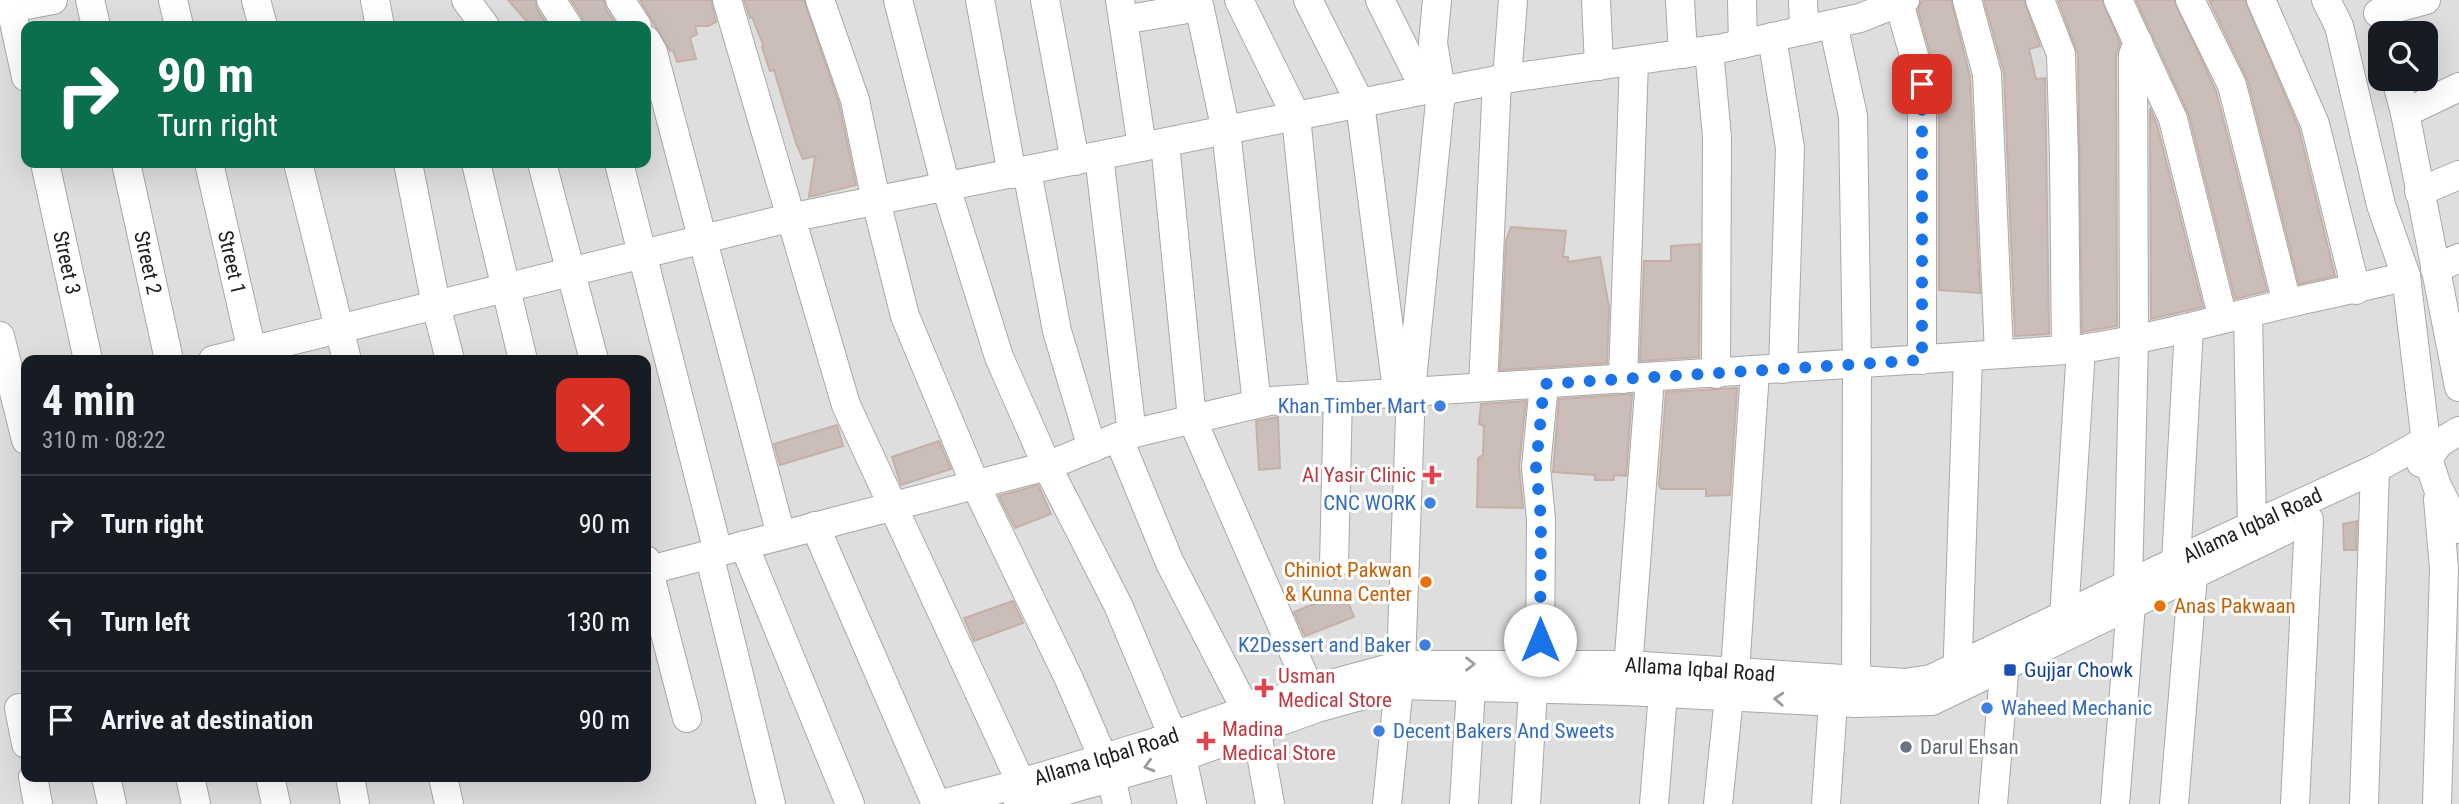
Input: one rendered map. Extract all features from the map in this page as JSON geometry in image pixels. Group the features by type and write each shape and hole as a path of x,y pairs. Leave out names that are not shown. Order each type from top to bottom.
{"street":[{"path":"21,60 6,8 53,0"},
{"path":"90,0 95,21"},
{"path":"173,0 178,21"},
{"path":"256,0 262,21"},
{"path":"375,0 379,21"},
{"path":"466,0 481,21"},
{"path":"551,0 565,21"},
{"path":"620,0 634,21"},
{"path":"727,0 846,405 1025,798"},
{"path":"820,0 855,100 876,201 905,316 975,484 1069,679 1110,780"},
{"path":"898,0 946,187 999,357 1047,466 1118,605 1178,746 1192,804"},
{"path":"980,0 1057,331 1092,448"},
{"path":"1045,0 1087,159 1125,435 1170,563 1252,721 1270,804"},
{"path":"1239,0 1296,116 1331,396 1334,565"},
{"path":"1307,0 1360,103 1404,391"},
{"path":"1380,0 1433,91"},
{"path":"1387,804 1401,675 1404,391 1433,91 1433,43 1437,0"},
{"path":"1483,387 1502,80 1513,0"},
{"path":"1597,0 1599,66"},
{"path":"1680,0 1717,136 1716,374"},
{"path":"1742,0 1743,44"},
{"path":"1804,0 1804,30"},
{"path":"1967,0 1987,74 1999,354"},
{"path":"2040,0 2061,54 2073,349 2065,627"},
{"path":"2118,0 2173,118 2236,316 2252,526"},
{"path":"2190,0 2232,85 2287,303"},
{"path":"2261,0 2315,124 2356,290"},
{"path":"2326,0 2339,26 2381,205 2406,276 2438,443 2437,486 2444,568 2437,804"},
{"path":"2378,15 2426,0"},
{"path":"256,355 340,329 789,218 1360,103 1743,44 1860,18 1902,2 1922,84 1922,360"},
{"path":"1257,404 1226,131 1199,3 1122,10 1153,145 1192,419 1310,690"},
{"path":"1826,804 1848,694 1857,364 1853,116 1833,23"},
{"path":"1772,37 1790,148 1783,369"},
{"path":"2115,804 2130,595 2134,341 2133,55 2138,42"},
{"path":"651,49 781,535"},
{"path":"1627,678 1637,378 1634,61"},
{"path":"2405,113 2459,87"},
{"path":"2399,91 2419,192 2447,263 2459,387"},
{"name":"Street 3","path":"46,168 87,355"},
{"name":"Street 2","path":"127,168 168,355"},
{"name":"Street 1","path":"210,168 253,355"},
{"path":"299,168 346,355"},
{"path":"409,168 449,355"},
{"path":"477,168 522,355"},
{"path":"543,168 593,355"},
{"path":"620,168 641,255 724,550 771,804"},
{"path":"2419,192 2459,175"},
{"path":"651,566 724,550 1047,466 1125,435 1269,401 2073,349 2134,341 2406,276"},
{"path":"2174,804 2184,568 2189,328"},
{"path":"0,337 21,426"},
{"path":"1957,678 1968,357"},
{"path":"1718,804 1732,684 1755,371"},
{"path":"1526,804 1536,677 1541,519 1536,467 1544,384"},
{"name":"Allama Iqbal Road","path":"2184,568 2309,520 2438,443"},
{"path":"2364,804 2375,479"},
{"name":"Allama Iqbal Road","path":"1252,721 1310,690 1401,675 1627,678 1932,701 1957,678 2184,568 2252,526 2375,479"},
{"path":"2437,486 2459,528"},
{"path":"2295,804 2309,520"},
{"path":"815,526 938,804"},
{"path":"724,550 850,804"},
{"path":"651,582 687,718"},
{"path":"1993,804 2006,655"},
{"name":"Allama Iqbal Road","path":"938,804 1025,798 1110,780 1178,746 1252,721 1317,708 1401,675 1471,688 1536,677"},
{"name":"Allama Iqbal Road","path":"1627,678 1663,693 1732,684"},
{"path":"1464,804 1471,688"},
{"path":"1654,804 1663,693"},
{"path":"9,709 21,734"},
{"path":"34,782 38,804"},
{"path":"107,782 112,804"},
{"path":"191,782 196,804"},
{"path":"271,782 276,804"},
{"path":"351,782 355,804"},
{"path":"444,782 449,804"}],"shaded area":[{"path":"0,0 2459,0 2459,804 0,804"}],"building":[{"path":"508,0 535,0 545,21 527,21"},
{"path":"571,0 604,0 614,21 583,21"},
{"path":"640,0 711,0 716,22 708,26 695,26 697,34 690,38 696,59 677,62 673,50 670,51"},
{"path":"744,0 804,0 839,104 856,185 809,197 815,156 803,159 774,70 770,71 764,47"},
{"path":"1922,0 1951,0 1970,77 1980,293 1939,290 1939,84 1918,10"},
{"path":"1984,0 2024,0 2040,46 2029,49 2036,79 2045,78 2049,334 2015,336 2004,73"},
{"path":"2058,0 2102,0 2120,43 2116,55 2117,326 2082,332 2078,54"},
{"path":"2136,0 2174,0 2216,91 2267,291 2235,299 2189,115"},
{"path":"2209,0 2245,0 2299,129 2335,276 2299,284 2248,81"},
{"path":"2150,108 2157,125 2203,307 2151,319"},
{"path":"1511,227 1566,231 1563,257 1568,257 1568,262 1600,257 1609,307 1607,363 1500,370 1506,241"},
{"path":"1700,244 1699,357 1640,361 1644,261 1671,261 1671,246"},
{"path":"1737,388 1730,495 1706,496 1706,489 1661,489 1659,485 1666,392"},
{"path":"1632,394 1626,476 1614,475 1614,480 1595,480 1595,475 1553,472 1559,399"},
{"path":"1526,401 1519,466 1523,508 1477,507 1478,458 1483,455 1484,426 1479,424 1481,404"},
{"path":"1278,417 1280,468 1259,470 1256,421"},
{"path":"837,425 843,446 780,465 774,444"},
{"path":"939,441 951,469 901,485 892,457"},
{"path":"1038,485 1051,514 1015,528 999,496"},
{"path":"2357,521 2356,550 2344,550 2343,524"},
{"path":"1344,592 1354,617 1305,636 1294,612"},
{"path":"1013,601 1023,623 974,641 964,618"}],"place":[{"name":"Khan Timber Mart","path":"1440,406"},
{"name":"Al Yasir Clinic","path":"1432,475"},
{"name":"CNC WORK","path":"1430,503"},
{"name":"Chiniot Pakwan & Kunna Center","path":"1426,582"},
{"name":"Anas Pakwaan","path":"2160,606"},
{"name":"K2Dessert and Baker","path":"1425,645"},
{"name":"Gujjar Chowk","path":"2010,670"},
{"name":"Usman Medical Store","path":"1264,688"},
{"name":"Waheed Mechanic","path":"1987,708"},
{"name":"Decent Bakers And Sweets","path":"1379,731"},
{"name":"Madina Medical Store","path":"1206,741"},
{"name":"Darul Ehsan","path":"1906,747"}],"route":[{"path":"1540,640 1541,519 1536,467 1544,384 1922,360 1922,84"}]}
